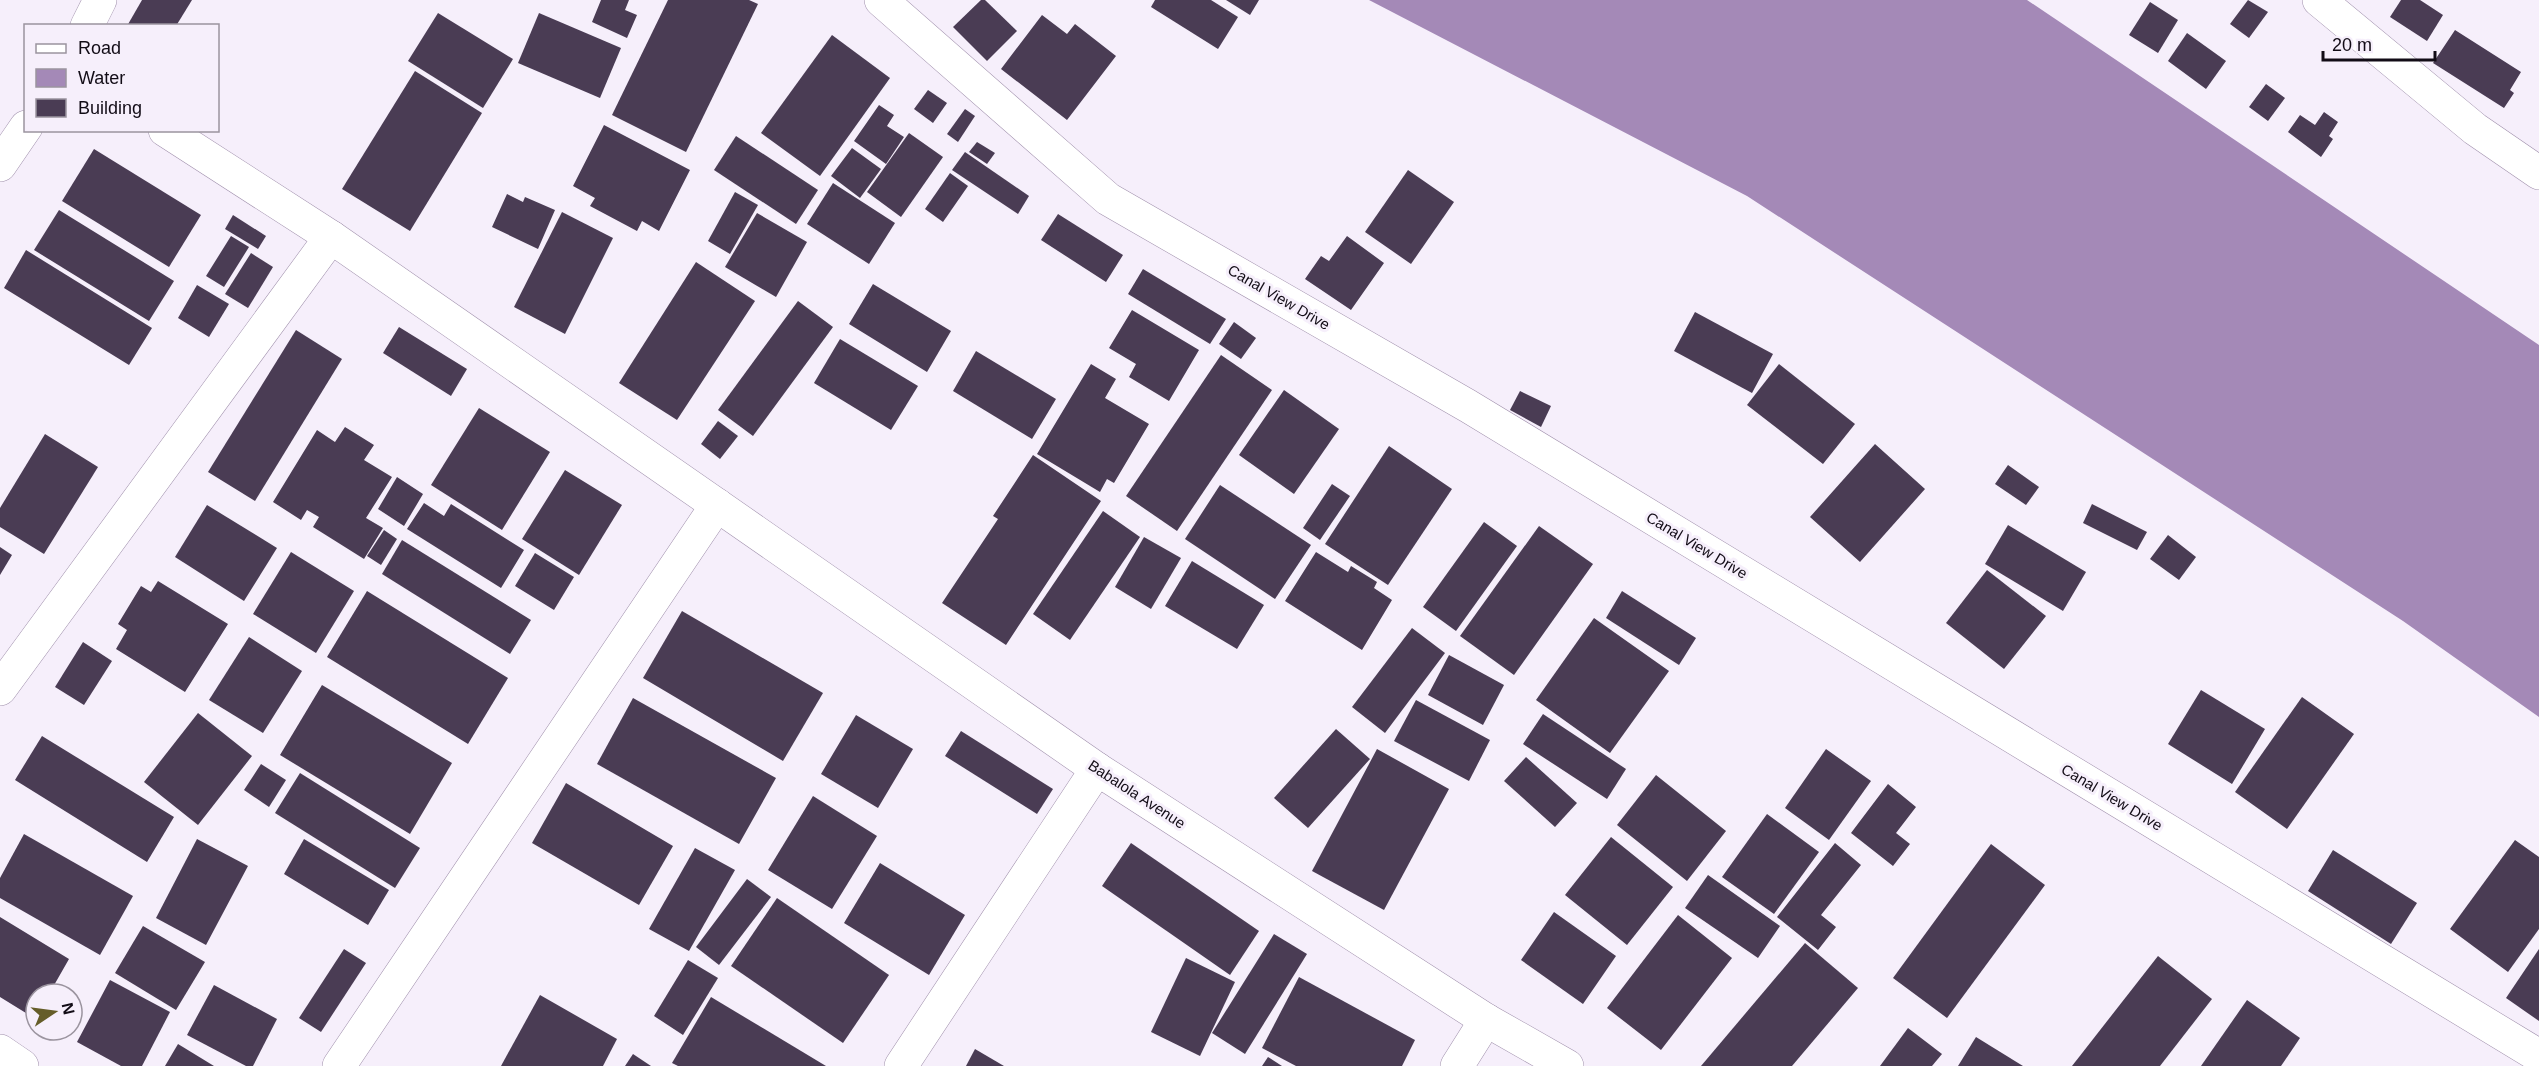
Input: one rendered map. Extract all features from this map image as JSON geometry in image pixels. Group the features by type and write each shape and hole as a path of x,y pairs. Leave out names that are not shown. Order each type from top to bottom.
{"street":[{"path":"88,24 100,0"},
{"name":"Canal View Drive","path":"881,0 1108,199 1468,406 2539,1056"},
{"path":"2319,0 2475,129 2539,173"},
{"path":"0,165 24,130"},
{"name":"Babalola Avenue","path":"168,132 331,237 1097,769 1486,1020 1567,1066"},
{"path":"0,689 331,237"},
{"path":"339,1066 717,505"},
{"path":"901,1066 1097,769"},
{"path":"1457,1066 1486,1020"},
{"path":"0,1051 22,1066"}],"water":[{"path":"1369,0 2027,0 2539,345 2539,717 2403,621 1747,196"}],"building":[{"path":"142,0 192,0 177,24 128,24"},
{"path":"601,0 629,0 625,10 637,15 627,38 592,22"},
{"path":"668,0 749,0 758,4 686,152 612,115"},
{"path":"981,0 985,0 1017,31 987,61 953,27"},
{"path":"1155,0 1211,0 1238,17 1218,49 1151,7"},
{"path":"1226,0 1259,0 1250,15"},
{"path":"2248,0 2268,12 2249,38 2230,24"},
{"path":"2401,0 2420,0 2443,15 2427,41 2390,17"},
{"path":"2150,2 2178,20 2158,53 2129,35"},
{"path":"438,13 513,59 483,108 408,61"},
{"path":"539,13 621,48 600,98 518,63"},
{"path":"1042,15 1067,34 1075,24 1116,56 1067,120 1001,69"},
{"path":"2455,30 2521,72 2510,90 2514,93 2504,108 2433,63"},
{"path":"2187,33 2226,61 2206,89 2168,61"},
{"path":"832,35 890,78 820,176 761,133"},
{"path":"415,71 482,113 410,231 342,189"},
{"path":"2266,84 2285,98 2268,121 2249,107"},
{"path":"928,90 947,103 933,123 914,109"},
{"path":"879,105 894,115 887,126 904,137 886,164 854,141"},
{"path":"965,109 975,116 958,142 947,134"},
{"path":"2324,112 2338,122 2329,136 2333,139 2321,157 2288,132 2300,115 2315,125"},
{"path":"604,125 690,170 659,231 642,221 637,231 590,206 595,198 573,186"},
{"path":"909,133 943,157 901,217 867,192"},
{"path":"736,136 818,190 796,224 714,170"},
{"path":"977,142 995,153 987,164 969,152"},
{"path":"852,148 881,169 860,198 831,176"},
{"path":"94,149 201,215 169,267 62,201"},
{"path":"965,152 1029,196 1018,214 952,170"},
{"path":"1408,170 1454,202 1411,264 1365,232"},
{"path":"950,173 968,186 943,222 925,209"},
{"path":"833,183 895,223 869,264 807,224"},
{"path":"735,192 758,205 730,254 708,241"},
{"path":"507,194 523,202 525,197 555,210 538,249 492,227"},
{"path":"59,210 174,281 149,321 34,250"},
{"path":"562,212 613,238 565,334 514,307"},
{"path":"757,213 807,242 776,297 725,267"},
{"path":"1058,214 1123,255 1106,282 1041,240"},
{"path":"233,215 266,236 258,249 225,229"},
{"path":"231,236 249,247 224,287 206,276"},
{"path":"1347,236 1384,263 1351,310 1305,279 1321,256 1329,261"},
{"path":"26,250 152,328 129,365 4,288"},
{"path":"251,253 273,267 248,308 225,294"},
{"path":"696,262 755,301 677,420 619,383"},
{"path":"1143,269 1226,319 1210,344 1128,294"},
{"path":"873,284 951,331 927,372 849,324"},
{"path":"197,285 229,304 209,337 178,318"},
{"path":"798,301 833,327 753,436 718,410"},
{"path":"1132,310 1199,350 1169,401 1129,377 1136,364 1109,348"},
{"path":"1695,312 1773,354 1752,393 1674,351"},
{"path":"1234,322 1256,338 1241,359 1219,344"},
{"path":"399,327 467,369 451,396 383,353"},
{"path":"296,330 342,359 255,501 208,472"},
{"path":"840,339 918,386 891,430 814,383"},
{"path":"976,351 1056,399 1032,439 953,391"},
{"path":"1221,355 1272,390 1177,531 1126,496"},
{"path":"1091,364 1116,379 1105,398 1149,424 1114,483 1107,479 1100,492 1037,454"},
{"path":"1779,364 1855,424 1823,464 1747,405"},
{"path":"1284,390 1339,429 1294,494 1239,455"},
{"path":"1520,391 1551,406 1541,427 1510,410"},
{"path":"479,408 550,452 502,530 431,485"},
{"path":"718,421 738,436 720,459 701,444"},
{"path":"345,427 374,445 364,460 392,477 366,518 383,528 364,559 313,527 319,517 307,510 301,520 273,502 317,430 335,442"},
{"path":"45,434 98,467 44,554 0,527 0,508"},
{"path":"1875,444 1925,489 1860,562 1810,517"},
{"path":"1389,446 1452,489 1388,585 1325,544"},
{"path":"1033,455 1101,501 1006,645 942,603 998,519 993,516"},
{"path":"2008,465 2039,487 2026,505 1995,484"},
{"path":"565,470 622,505 579,575 522,539"},
{"path":"397,477 423,494 404,526 378,509"},
{"path":"1332,484 1350,496 1320,540 1303,528"},
{"path":"1220,485 1311,545 1275,599 1185,539"},
{"path":"424,503 444,516 451,504 524,550 501,588 407,529"},
{"path":"2092,504 2147,532 2137,550 2083,523"},
{"path":"207,505 277,548 244,601 175,557"},
{"path":"1103,511 1140,537 1070,640 1033,614"},
{"path":"1484,522 1517,546 1456,631 1423,607"},
{"path":"2008,525 2086,572 2063,611 1985,564"},
{"path":"1539,526 1593,564 1514,675 1460,636"},
{"path":"384,530 397,539 381,565 367,556"},
{"path":"2168,535 2196,557 2179,580 2150,559"},
{"path":"1144,537 1181,558 1151,609 1115,587"},
{"path":"402,540 531,620 510,654 382,574"},
{"path":"0,547 12,555 0,575"},
{"path":"291,552 354,591 316,653 253,614"},
{"path":"1316,552 1348,572 1351,566 1377,582 1374,588 1392,600 1362,650 1285,601"},
{"path":"535,553 574,577 554,610 515,586"},
{"path":"1192,561 1264,605 1237,649 1165,606"},
{"path":"1987,570 2046,616 2004,669 1946,623"},
{"path":"158,581 228,624 185,692 116,649 127,630 118,624 141,586 151,592"},
{"path":"367,591 508,678 468,744 327,657"},
{"path":"1622,591 1696,638 1679,665 1606,618"},
{"path":"682,611 823,693 783,761 643,678"},
{"path":"1594,618 1669,671 1610,753 1536,700"},
{"path":"1412,628 1445,653 1385,733 1352,707"},
{"path":"249,637 302,671 263,733 209,700"},
{"path":"83,642 112,661 84,705 55,687"},
{"path":"1449,655 1504,685 1483,725 1428,695"},
{"path":"322,685 452,763 410,834 280,755"},
{"path":"2201,690 2265,729 2232,784 2168,744"},
{"path":"2302,697 2354,734 2287,829 2235,792"},
{"path":"633,698 776,778 739,844 597,764"},
{"path":"1416,700 1490,740 1469,781 1394,741"},
{"path":"198,713 252,756 198,825 144,782"},
{"path":"1543,714 1626,769 1607,799 1523,744"},
{"path":"856,715 913,749 878,808 821,774"},
{"path":"1336,729 1370,759 1308,828 1274,798"},
{"path":"961,731 1053,789 1037,814 945,756"},
{"path":"42,736 174,817 147,862 15,780"},
{"path":"1377,749 1449,789 1384,910 1312,871"},
{"path":"1826,749 1871,781 1829,840 1785,808"},
{"path":"1526,757 1577,803 1555,827 1504,781"},
{"path":"261,764 286,780 269,807 244,790"},
{"path":"300,773 420,848 395,888 275,813"},
{"path":"1656,775 1726,831 1687,881 1617,825"},
{"path":"566,783 673,846 639,905 532,843"},
{"path":"1888,784 1916,807 1896,833 1910,844 1893,866 1851,833"},
{"path":"813,796 877,836 832,909 768,870"},
{"path":"1767,814 1819,852 1774,914 1722,877"},
{"path":"24,834 133,896 100,955 0,898 0,878"},
{"path":"1611,837 1673,887 1627,945 1565,895"},
{"path":"197,839 248,866 206,945 156,918"},
{"path":"304,839 389,890 368,925 284,874"},
{"path":"2515,840 2539,857 2539,929 2508,972 2450,929"},
{"path":"1131,843 1259,931 1230,975 1102,886"},
{"path":"1835,843 1861,865 1821,915 1836,927 1818,950 1777,917"},
{"path":"1991,844 2045,885 1947,1018 1893,978"},
{"path":"695,848 735,870 689,951 649,929"},
{"path":"2333,850 2417,903 2391,944 2308,891"},
{"path":"880,863 965,915 929,975 844,923"},
{"path":"1708,875 1780,926 1758,958 1685,908"},
{"path":"747,879 771,897 719,965 696,947"},
{"path":"777,898 889,975 843,1043 731,966"},
{"path":"1554,912 1616,956 1583,1004 1521,960"},
{"path":"1678,915 1732,958 1661,1050 1607,1008"},
{"path":"0,917 69,959 56,982 24,982 24,1012 0,997"},
{"path":"143,926 205,962 176,1010 115,973"},
{"path":"1274,934 1307,954 1245,1054 1212,1033"},
{"path":"1805,943 1858,988 1792,1066 1701,1066"},
{"path":"344,949 366,963 321,1032 299,1018"},
{"path":"2539,949 2539,1021 2506,998"},
{"path":"2158,956 2212,999 2160,1066 2072,1066"},
{"path":"1186,958 1235,982 1200,1056 1151,1032"},
{"path":"688,960 718,978 683,1035 654,1016"},
{"path":"1299,977 1415,1040 1402,1066 1296,1066 1262,1048"},
{"path":"110,980 170,1012 142,1066 121,1066 77,1042 84,1042 84,1029"},
{"path":"214,985 277,1019 253,1066 246,1066 187,1035"},
{"path":"540,995 617,1039 603,1066 501,1066"},
{"path":"711,997 826,1066 678,1066 672,1063"},
{"path":"2247,1000 2300,1038 2281,1066 2201,1066"},
{"path":"1908,1028 1942,1054 1932,1066 1880,1066"},
{"path":"1976,1037 2023,1066 1958,1066"},
{"path":"178,1044 214,1066 165,1066"},
{"path":"975,1049 1004,1066 966,1066"},
{"path":"633,1054 651,1066 625,1066"},
{"path":"1268,1057 1282,1066 1262,1066"}]}
